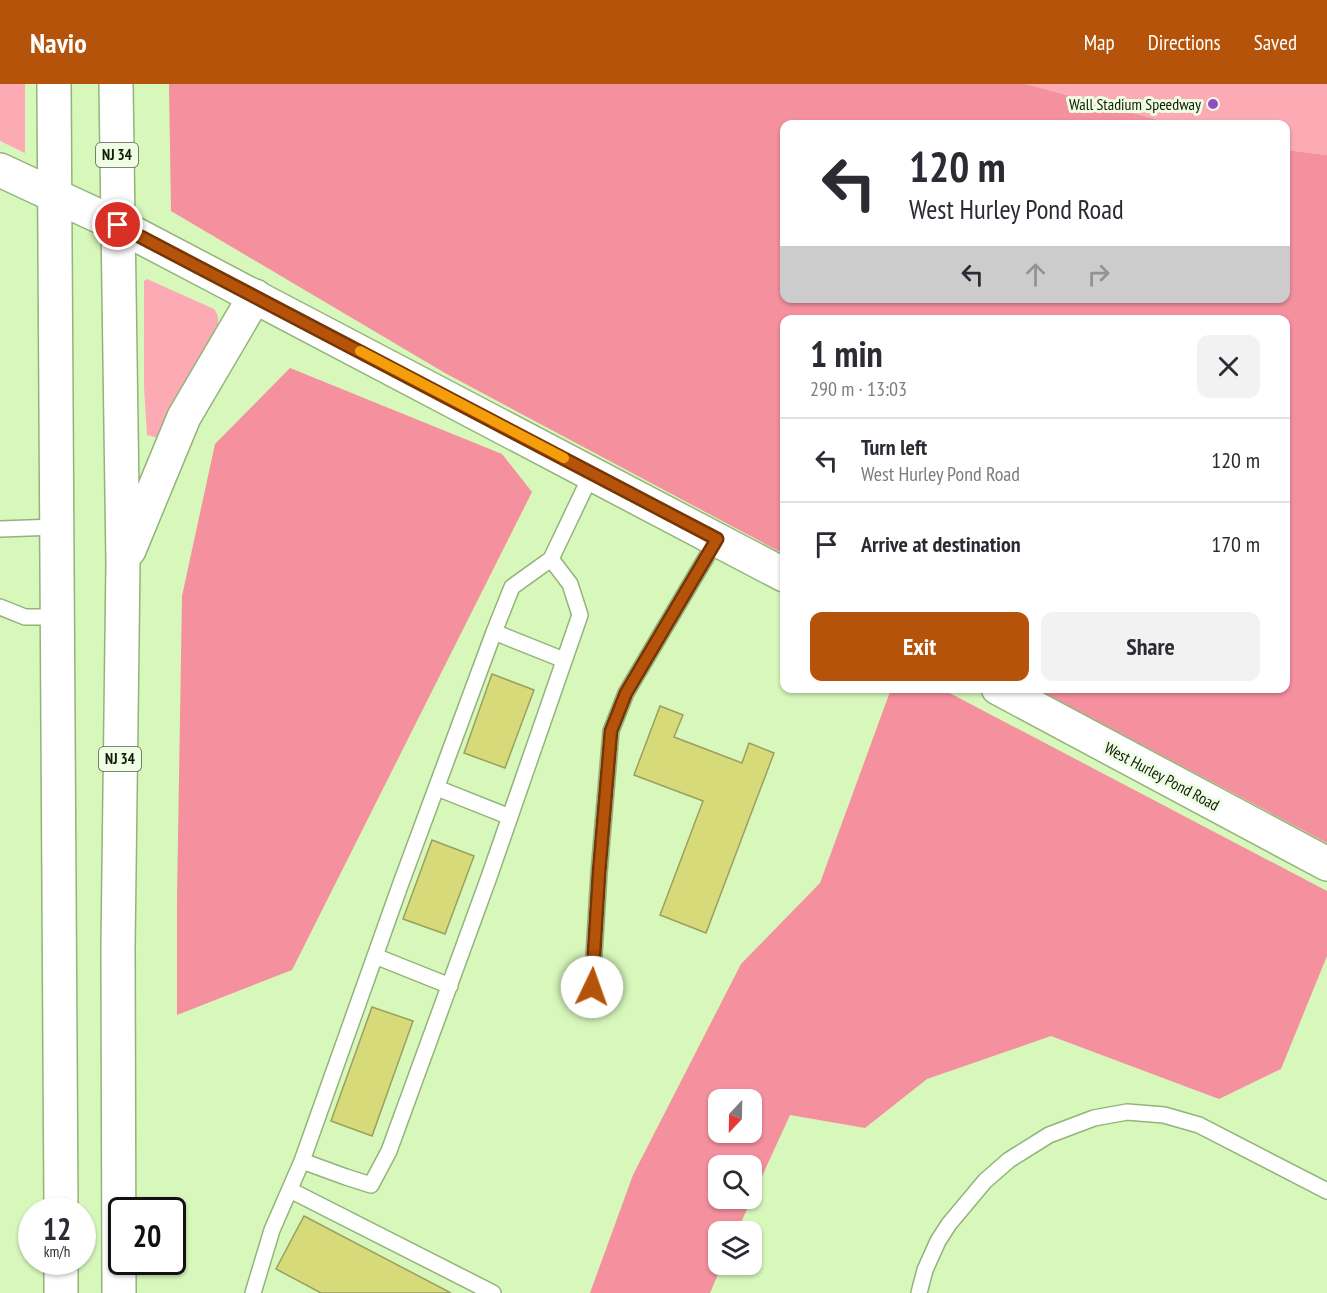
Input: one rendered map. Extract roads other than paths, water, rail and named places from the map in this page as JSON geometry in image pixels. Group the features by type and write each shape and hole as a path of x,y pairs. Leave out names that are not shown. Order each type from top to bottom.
{"main road":[{"path":"54,84 60,1197"},
{"name":"NJ 34","path":"116,84 123,562 117,947 119,1293"},
{"path":"0,170 118,225 780,573"},
{"path":"123,562 184,417 255,296"},
{"name":"West Hurley Pond Road","path":"1007,693 1327,864"},
{"path":"61,1275 61,1293"}],"lane":[{"path":"253,1293 272,1230 302,1161 401,883 512,587 551,559 592,473"},
{"path":"0,529 56,527"},
{"path":"592,987 611,731 626,693 717,539"},
{"path":"302,1161 371,1185 389,1151 450,986 580,615 570,584 551,559"},
{"path":"0,607 25,617 57,617"},
{"path":"494,632 564,660"},
{"path":"437,788 510,817"},
{"path":"375,956 450,986"},
{"path":"919,1293 925,1270 938,1242 949,1224 985,1180 1009,1160 1049,1134 1094,1118 1127,1112 1164,1114 1199,1125 1327,1191"},
{"path":"290,1190 493,1293"}],"place":[{"name":"Wall Stadium Speedway","path":"1213,104"}]}
